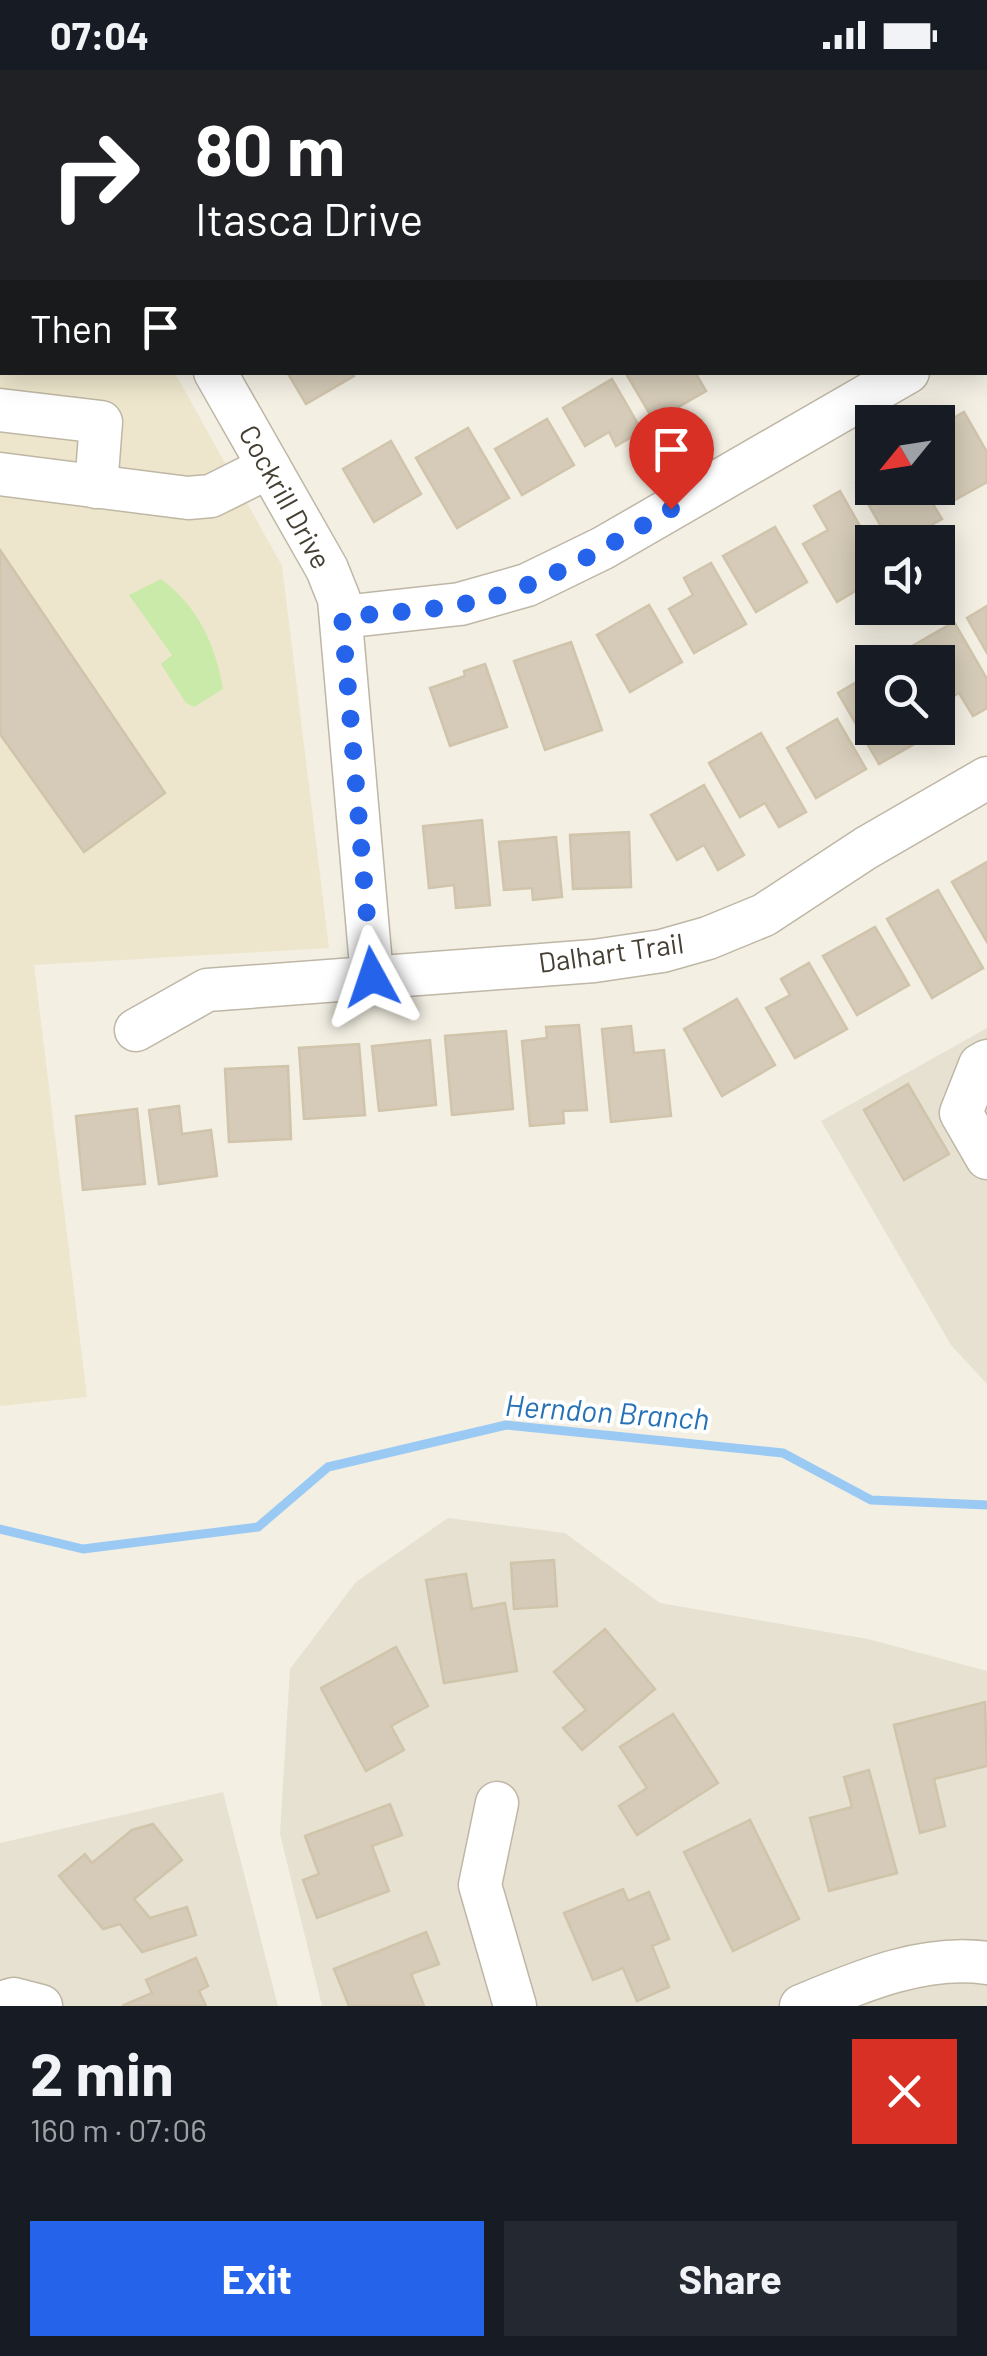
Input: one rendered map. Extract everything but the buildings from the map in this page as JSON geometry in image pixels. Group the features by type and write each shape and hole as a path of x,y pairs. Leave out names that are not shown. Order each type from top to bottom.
{"street":[{"name":"Cockrill Drive","path":"217,375 327,568 342,617 372,977"},
{"path":"342,617 460,604 527,586 604,548 903,375"},
{"path":"0,410 101,422 96,487"},
{"path":"0,474 174,498 211,496 268,467"},
{"name":"Dalhart Trail","path":"372,977 618,958 708,938 764,915 856,854 987,778"},
{"path":"136,1030 207,990 372,977"},
{"path":"987,1061 980,1065 961,1113 987,1158"},
{"path":"497,1803 480,1886 515,2006"},
{"path":"801,2006 861,1982 926,1965 968,1960 987,1963"},
{"path":"0,2003 14,2000 41,2006"}],"shaded area":[{"path":"0,375 176,375 282,566 329,948 34,965 87,1397 0,1406"},
{"path":"987,1028 987,1384 951,1345 821,1121"},
{"path":"448,1518 565,1533 660,1603 868,1639 987,1671 987,2006 322,2006 280,1834 290,1669 356,1582"},
{"path":"223,1792 278,2006 0,2006 0,1843"}],"green space":[{"path":"161,579 195,614 220,673 223,689 194,707 186,703 161,664 172,655 129,595"}],"waterway":[{"name":"Herndon Branch","path":"0,1529 83,1549 258,1527 328,1467 506,1425 783,1453 871,1500 987,1505"}],"route":[{"path":"372,977 342,617 437,608 506,593 576,563 671,509"}]}
